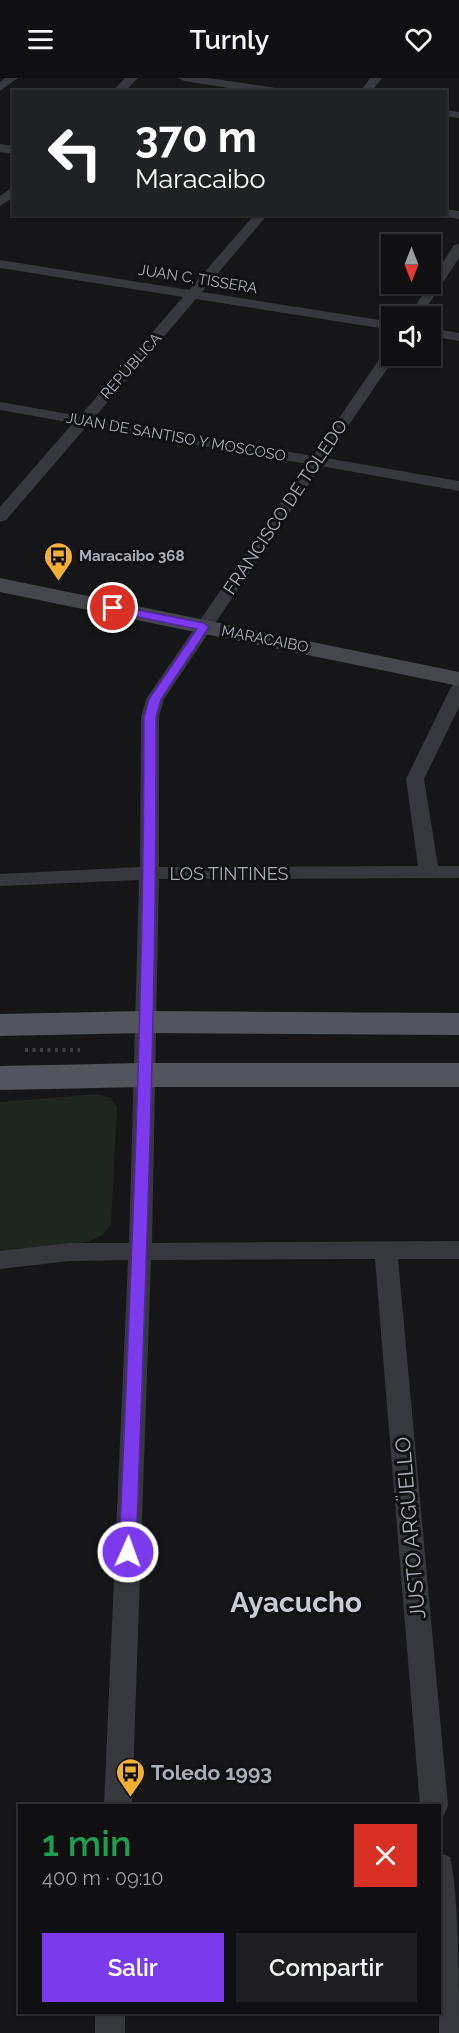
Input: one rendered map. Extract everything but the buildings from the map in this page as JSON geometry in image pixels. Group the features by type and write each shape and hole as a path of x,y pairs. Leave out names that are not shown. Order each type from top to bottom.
{"main road":[{"name":"MARACAIBO","path":"0,585 459,679"},
{"path":"0,1025 145,1022 459,1024"},
{"path":"0,1078 145,1075 459,1075"}],"street":[{"path":"0,88 12,78"},
{"path":"119,90 132,78"},
{"path":"184,78 269,90"},
{"path":"367,90 376,78"},
{"path":"0,202 12,192"},
{"name":"REPÚBLICA","path":"0,517 260,216"},
{"path":"421,306 459,248"},
{"name":"JUAN C. TISSERA","path":"0,264 381,324"},
{"path":"441,334 459,337"},
{"name":"FRANCISCO DE TOLEDO","path":"118,1804 145,1075 150,873 150,717 155,699 382,366"},
{"name":"JUAN DE SANTISO Y MOSCOSO","path":"0,406 459,486"},
{"path":"429,873 415,779 459,689"},
{"name":"LOS TINTINES","path":"0,880 150,873 459,872"},
{"name":"JUSTO ARGÜELLO","path":"386,1250 434,1804"},
{"path":"0,1260 70,1252 459,1250"},
{"path":"441,1879 454,2033"},
{"path":"110,2014 110,2033"}],"shaded area":[{"path":"96,1094 111,1098 117,1107 111,1224 102,1235 87,1242 0,1252 0,1102"}],"place":[{"name":"Maracaibo 368","path":"58,582"},
{"name":"Toledo 1993","path":"130,1798"}],"district":[{"name":"Ayacucho","path":"296,1602"}],"route":[{"path":"113,608 204,627 155,699 150,717 150,873 146,1054 128,1552"}]}
